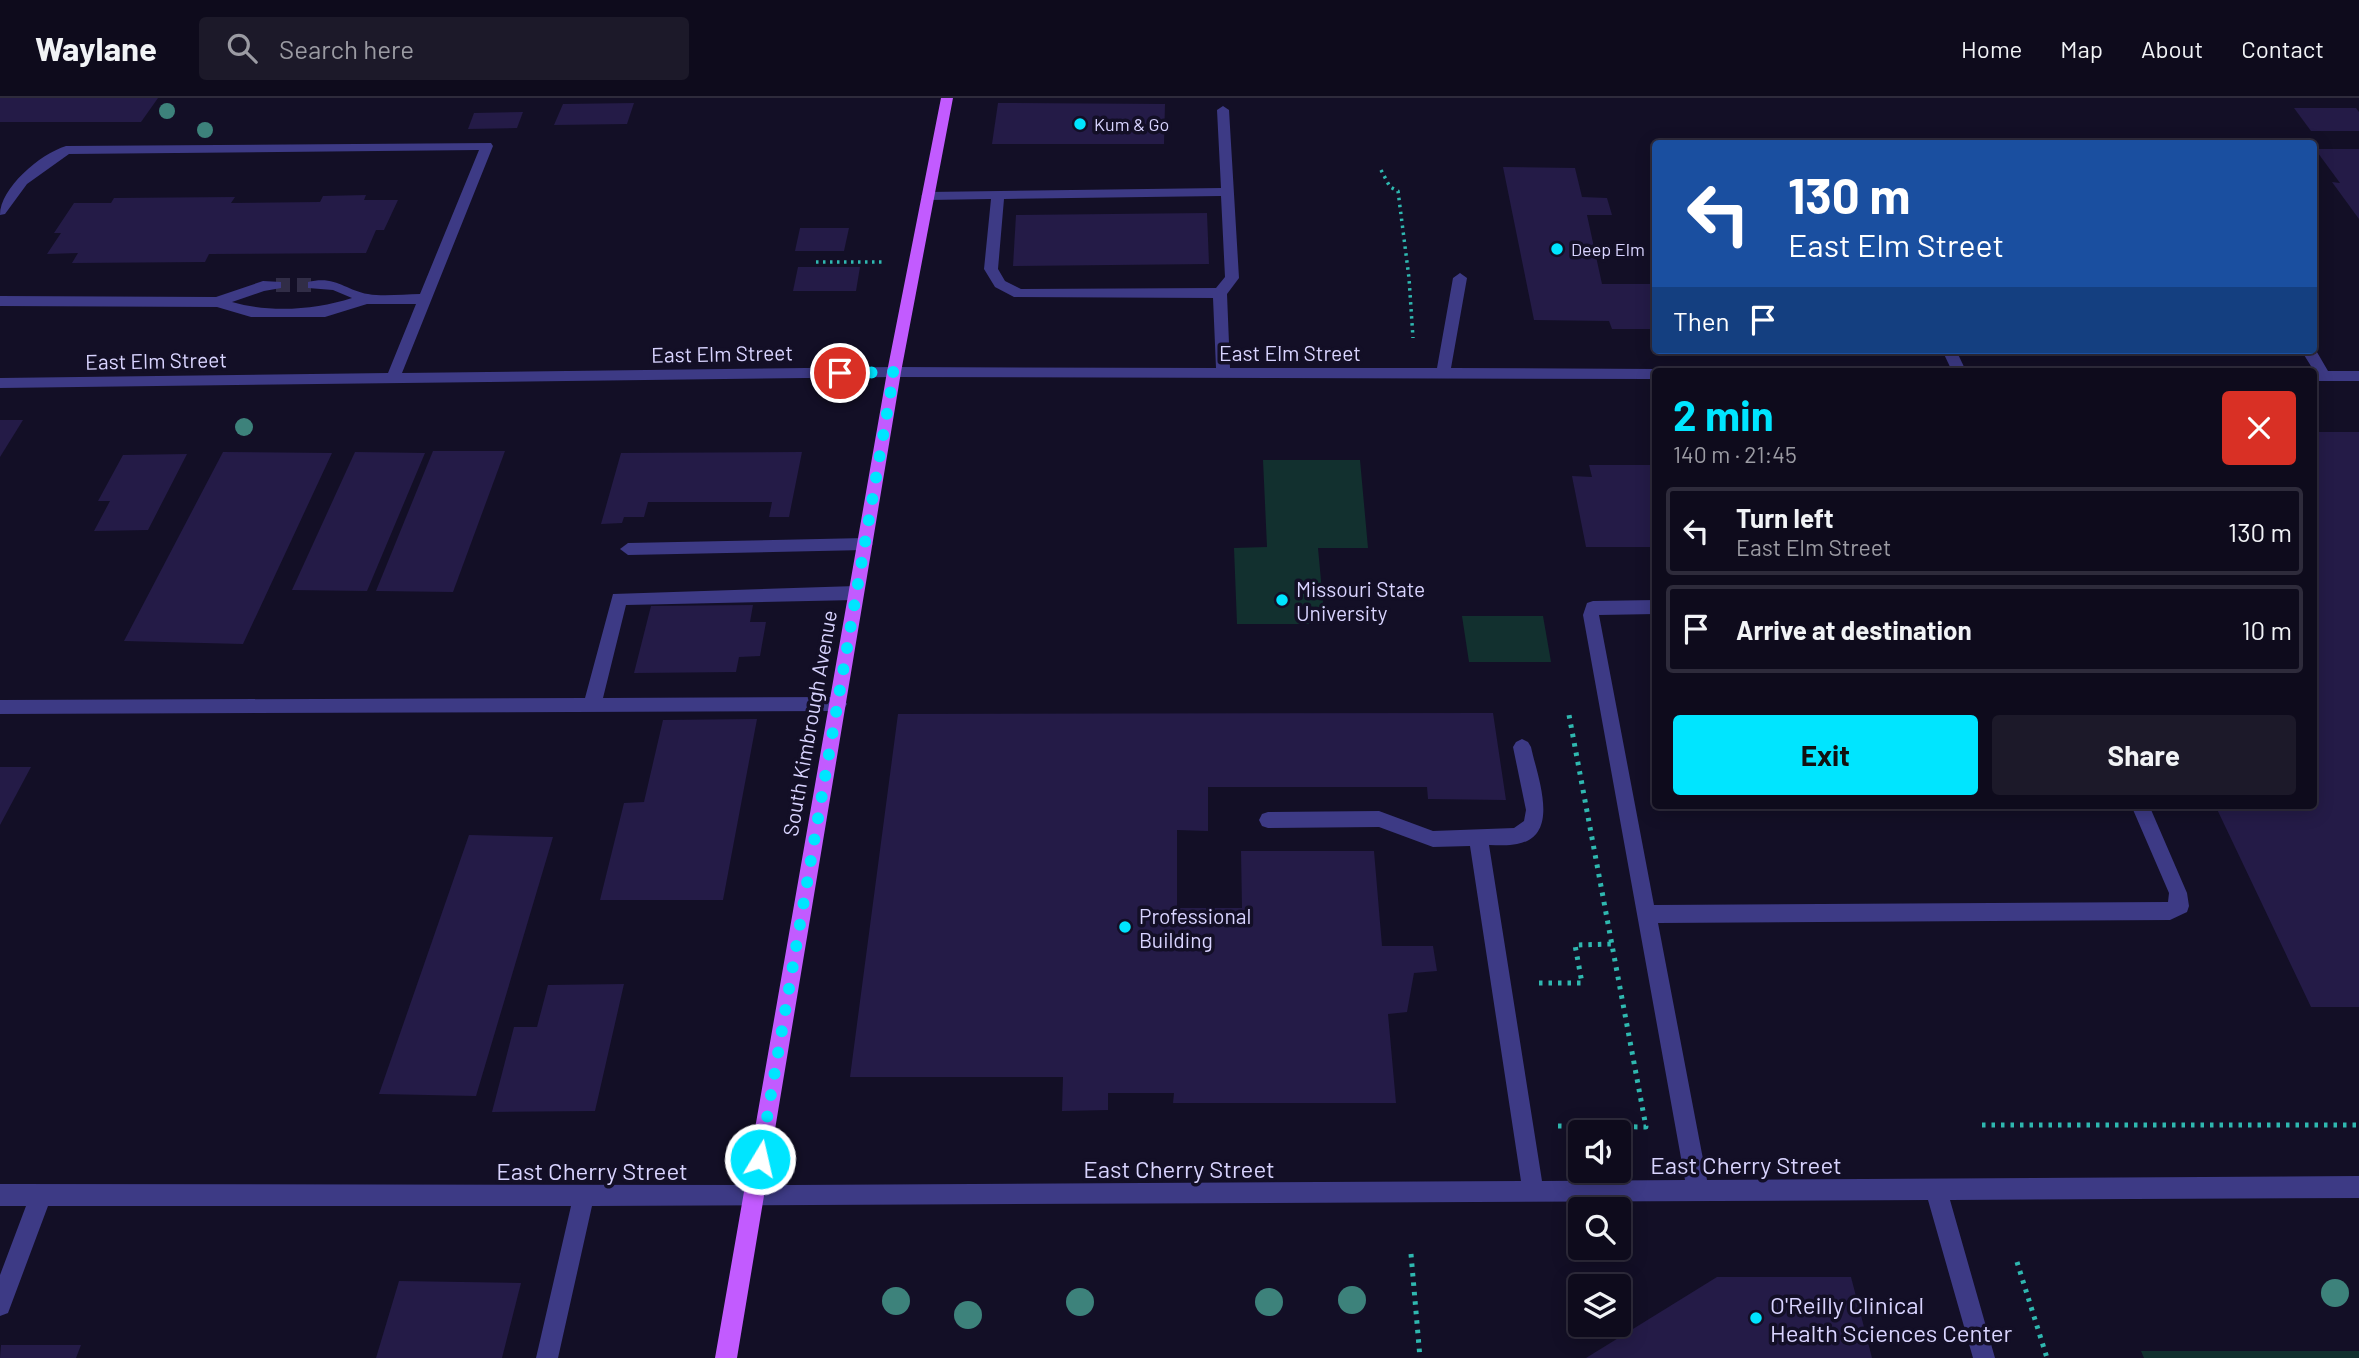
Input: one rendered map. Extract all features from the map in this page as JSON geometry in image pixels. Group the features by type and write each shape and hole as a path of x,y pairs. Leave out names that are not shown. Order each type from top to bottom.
{"main road":[{"name":"South Kimbrough Avenue","path":"726,1358 894,372 947,98"}],"street":[{"path":"1223,110 1232,278 1220,293 1223,373"},
{"path":"0,211 22,181 66,150 487,146 393,378"},
{"path":"928,196 1227,192"},
{"path":"998,195 991,269 1000,284 1019,294 1220,293"},
{"path":"1443,373 1460,278"},
{"path":"217,302 263,286 276,285"},
{"path":"313,285 335,285 366,299"},
{"path":"0,301 217,302 251,312 325,312 366,299 425,299"},
{"name":"East Elm Street","path":"0,383 894,372 1652,374"},
{"path":"2319,376 2359,376"},
{"path":"628,549 865,544"},
{"path":"592,705 619,599 856,593"},
{"path":"1652,607 1604,606 1593,608 1591,615 1698,1191"},
{"path":"0,707 838,704"},
{"path":"1268,820 1379,819 1433,839 1517,836 1533,825 1535,810 1522,747"},
{"path":"1646,914 2170,911 2179,906 2178,893 2142,809"},
{"path":"1478,837 1534,1192"},
{"name":"East Cherry Street","path":"0,1195 754,1196 2359,1187"},
{"path":"1936,1189 1984,1358"},
{"path":"0,1305 41,1195"},
{"path":"547,1358 584,1196"}],"path":[{"path":"1381,170 1390,187 1398,191 1409,278 1413,338"},
{"path":"816,262 882,262"},
{"path":"1555,1126 1646,1127 1569,715"},
{"path":"1539,983 1583,983 1575,945 1612,944"},
{"path":"1982,1125 2359,1125"},
{"path":"1411,1254 1420,1358"},
{"path":"2017,1262 2047,1358"}],"green space":[{"path":"1263,460 1360,460 1368,548 1318,548 1325,624 1237,624 1234,548 1267,547"},
{"path":"1462,616 1543,616 1551,662 1469,662"},
{"path":"2141,1351 2359,1351 2359,1358 2144,1358"}],"building":[{"path":"0,98 158,98 141,122 0,122"},
{"path":"634,103 627,124 554,125 563,104"},
{"name":"Kum & Go","path":"998,103 1165,104 1164,144 992,144"},
{"path":"2294,108 2356,108 2359,112 2359,131 2311,131"},
{"path":"523,112 517,128 468,129 474,113"},
{"path":"2317,149 2359,149 2359,219 2332,182 2340,183"},
{"name":"Deep Elm","path":"1503,167 1575,168 1582,197 1607,198 1612,215 1587,215 1602,284 1652,284 1652,329 1612,329 1609,321 1534,320"},
{"path":"366,195 364,200 398,200 384,230 376,230 366,253 209,254 205,262 72,263 78,253 47,254 61,233 54,233 74,203 111,203 114,198 235,197 231,203 320,202 323,196"},
{"path":"1207,213 1209,264 1013,266 1016,215"},
{"path":"800,228 849,228 844,251 795,251"},
{"path":"798,267 860,267 856,291 793,291"},
{"path":"0,420 23,420 0,457"},
{"path":"2317,432 2359,432 2359,1007 2311,1007 2217,809 2317,809"},
{"path":"433,451 505,451 453,592 376,591"},
{"path":"223,452 332,453 243,644 124,641"},
{"path":"355,452 425,453 367,591 292,590"},
{"path":"802,452 789,517 769,517 772,502 648,502 644,517 624,517 622,523 601,524 621,453"},
{"path":"187,454 148,530 94,531 110,501 98,501 123,455"},
{"path":"1589,465 1652,465 1652,547 1586,547 1572,476 1592,477"},
{"path":"753,605 750,622 766,622 760,656 739,657 736,672 634,673 651,606"},
{"name":"Professional Building","path":"1493,713 1506,800 1428,799 1427,787 1208,787 1208,831 1177,830 1177,908 1242,908 1241,851 1374,851 1382,946 1433,946 1437,971 1414,973 1407,1012 1388,1014 1396,1103 1173,1103 1174,1093 1108,1093 1108,1110 1062,1111 1063,1077 850,1077 898,714"},
{"path":"757,719 723,900 600,900 624,803 644,802 663,720"},
{"path":"0,767 31,767 0,825"},
{"path":"469,835 553,837 476,1096 379,1094"},
{"path":"624,984 595,1111 492,1112 514,1027 537,1027 548,985"},
{"name":"O'Reilly Clinical Health Sciences Center","path":"1717,1277 1851,1277 1872,1358 1586,1358 1620,1337 1631,1337 1631,1330"},
{"path":"399,1281 521,1283 502,1358 376,1358"},
{"path":"1,1345 81,1345 76,1358 0,1358"}],"tunnel":[{"path":"276,285 313,285"}],"place":[{"name":"Kum & Go","path":"1080,124"},
{"name":"Deep Elm","path":"1557,249"},
{"name":"Missouri State University","path":"1282,600"},
{"name":"Professional Building","path":"1125,927"},
{"name":"O'Reilly Clinical Health Sciences Center","path":"1756,1318"}],"route":[{"path":"760,1159 894,372 840,373"}]}
